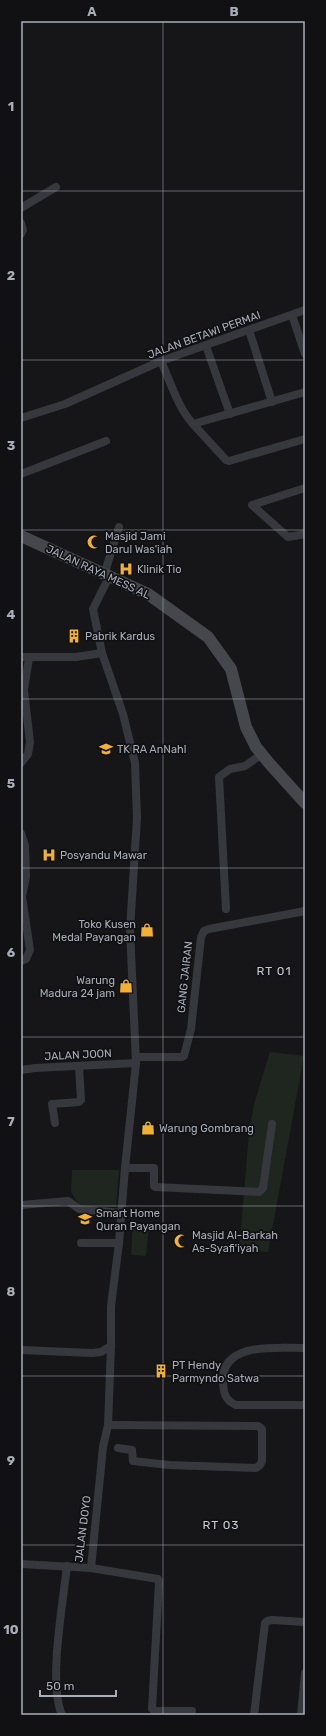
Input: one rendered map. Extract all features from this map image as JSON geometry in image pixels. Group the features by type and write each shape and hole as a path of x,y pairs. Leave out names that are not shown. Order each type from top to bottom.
{"street":[{"path":"21,208 56,187"},
{"path":"21,223 23,230 21,234"},
{"name":"JALAN BETAWI PERMAI","path":"21,418 65,404 161,361 305,310"},
{"path":"292,315 305,354"},
{"path":"248,330 272,402"},
{"path":"206,346 230,414"},
{"path":"161,361 189,419 226,460 305,439"},
{"path":"193,424 305,392"},
{"path":"21,474 106,441"},
{"path":"305,488 252,505 288,537 305,534"},
{"name":"JALAN DOYO","path":"62,1715 57,1691 57,1664 68,1566 91,1568 102,1460 108,1425 111,1346 110,1306 119,1243 136,1060 130,929 137,818 135,763 123,714 102,653 93,609 106,576 119,527"},
{"name":"JALAN RAYA MESS AL","path":"21,536 148,594 208,637 231,669 246,727 262,754 305,803"},
{"path":"21,763 28,754 30,742 24,690 25,658 76,657 102,653"},
{"path":"226,909 219,777 230,769 245,766 262,754"},
{"path":"21,833 26,878 21,896 30,950 26,959 21,961"},
{"name":"GANG JAIRAN","path":"136,1060 182,1058 184,1056 191,1030 201,937 204,931 305,911"},
{"name":"JALAN JOON","path":"21,1070 136,1060"},
{"path":"55,1123 52,1104 79,1102 80,1100 79,1066"},
{"path":"125,1168 154,1168 155,1187 259,1192 263,1188 272,1124"},
{"path":"21,1205 68,1201 79,1209 122,1213"},
{"path":"82,1243 119,1243"},
{"path":"21,1350 92,1353 101,1352 111,1346"},
{"path":"305,1348 266,1348 243,1352 230,1362 223,1374 224,1394 228,1402 236,1405 305,1405"},
{"path":"108,1425 258,1426 262,1429 262,1461 260,1466 256,1468 169,1465 133,1461 132,1450 118,1448"},
{"path":"21,1564 68,1566"},
{"path":"91,1568 158,1579 152,1709 154,1711 192,1711"},
{"path":"254,1715 265,1624 267,1621 272,1620 305,1622"},
{"path":"301,1715 305,1673"}],"shaded area":[{"path":"270,1052 304,1056 268,1252 239,1251 249,1133 254,1104"},
{"path":"72,1170 119,1170 116,1207 79,1205 71,1192"},
{"path":"133,1223 149,1225 146,1256 131,1255"}],"place":[{"name":"Masjid Jami Darul Was'iah","path":"94,542"},
{"name":"Klinik Tio","path":"126,569"},
{"name":"Pabrik Kardus","path":"74,636"},
{"name":"TK RA AnNahl","path":"106,749"},
{"name":"Posyandu Mawar","path":"49,855"},
{"name":"Toko Kusen Medal Payangan","path":"147,930"},
{"name":"Warung Madura 24 jam","path":"126,986"},
{"name":"Warung Gombrang","path":"148,1128"},
{"name":"Smart Home Quran Payangan","path":"85,1219"},
{"name":"Masjid Al-Barkah As-Syafi'iyah","path":"181,1241"},
{"name":"PT Hendy Parmyndo Satwa","path":"161,1371"}],"district":[{"name":"RT 01","path":"274,971"},
{"name":"RT 03","path":"221,1525"}]}
